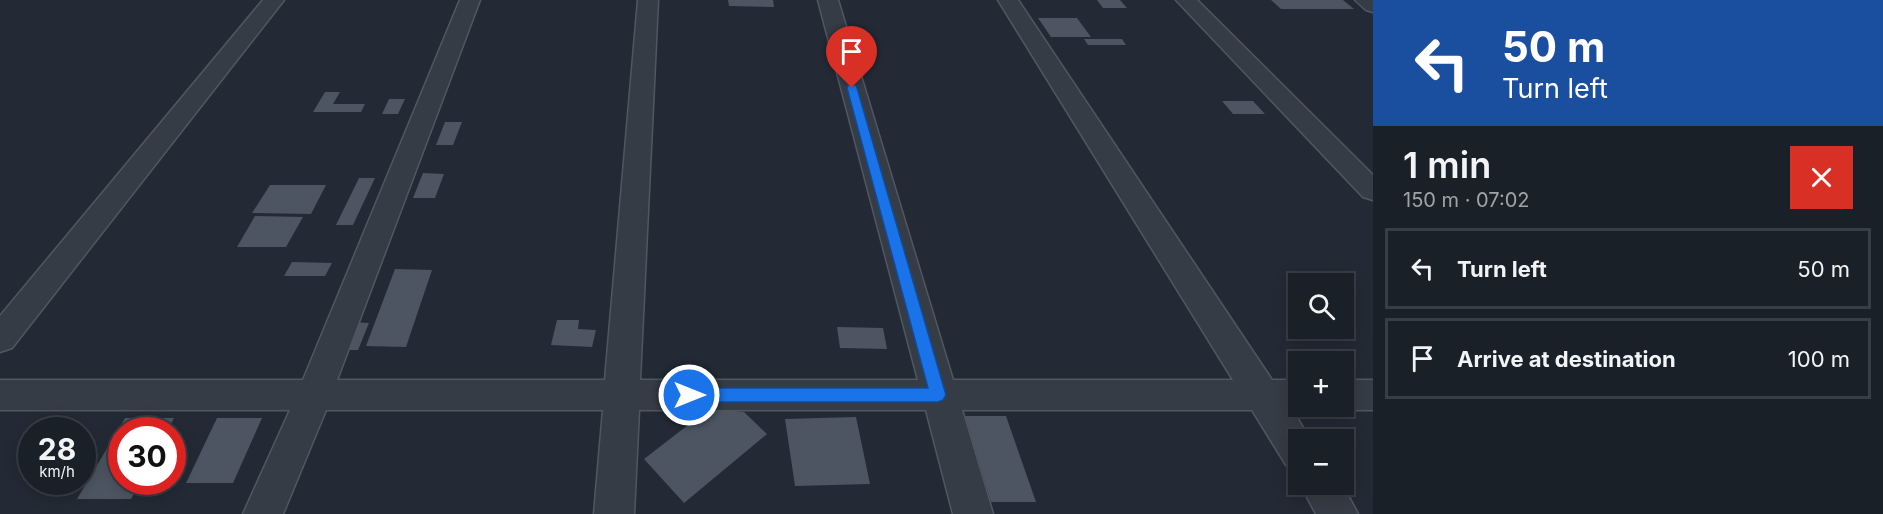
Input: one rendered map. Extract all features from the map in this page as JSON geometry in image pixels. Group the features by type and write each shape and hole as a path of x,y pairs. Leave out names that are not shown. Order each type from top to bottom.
{"street":[{"path":"0,339 274,0"},
{"path":"263,514 314,395 470,0"},
{"path":"614,514 648,0"},
{"path":"828,0 973,514"},
{"path":"1008,0 1288,436"},
{"path":"1186,0 1373,191"},
{"path":"1365,0 1373,6"},
{"path":"0,395 1288,395"},
{"path":"1354,395 1373,395"},
{"path":"1326,495 1338,514"}],"building":[{"path":"728,0 773,0 774,7 729,6"},
{"path":"1097,0 1120,0 1127,8 1103,8"},
{"path":"1271,0 1343,0 1354,9 1281,9"},
{"path":"1038,18 1077,18 1091,37 1051,37"},
{"path":"1084,39 1122,39 1126,45 1088,45"},
{"path":"325,92 340,92 333,104 365,104 361,112 313,112"},
{"path":"389,99 405,99 398,114 382,114"},
{"path":"1222,101 1253,101 1265,114 1233,114"},
{"path":"445,122 462,122 453,145 436,145"},
{"path":"423,173 444,174 435,198 413,198"},
{"path":"359,178 375,178 353,225 336,225"},
{"path":"270,185 326,185 311,214 252,213"},
{"path":"255,216 303,217 286,247 237,247"},
{"path":"292,262 332,263 325,276 284,276"},
{"path":"395,269 432,270 406,347 366,346"},
{"path":"557,320 579,320 578,329 596,330 592,347 551,345"},
{"path":"352,322 369,323 358,350 341,350"},
{"path":"837,327 883,328 887,349 840,348"},
{"path":"710,408 744,412 767,434 684,503 644,459"},
{"path":"965,416 1006,416 1036,502 991,502"},
{"path":"856,417 870,484 795,486 785,419"},
{"path":"217,418 262,418 233,483 186,483"},
{"path":"108,447 108,495 133,495 131,499 77,499 79,495 96,495 96,467"}],"route":[{"path":"689,395 938,395 852,88"}]}
